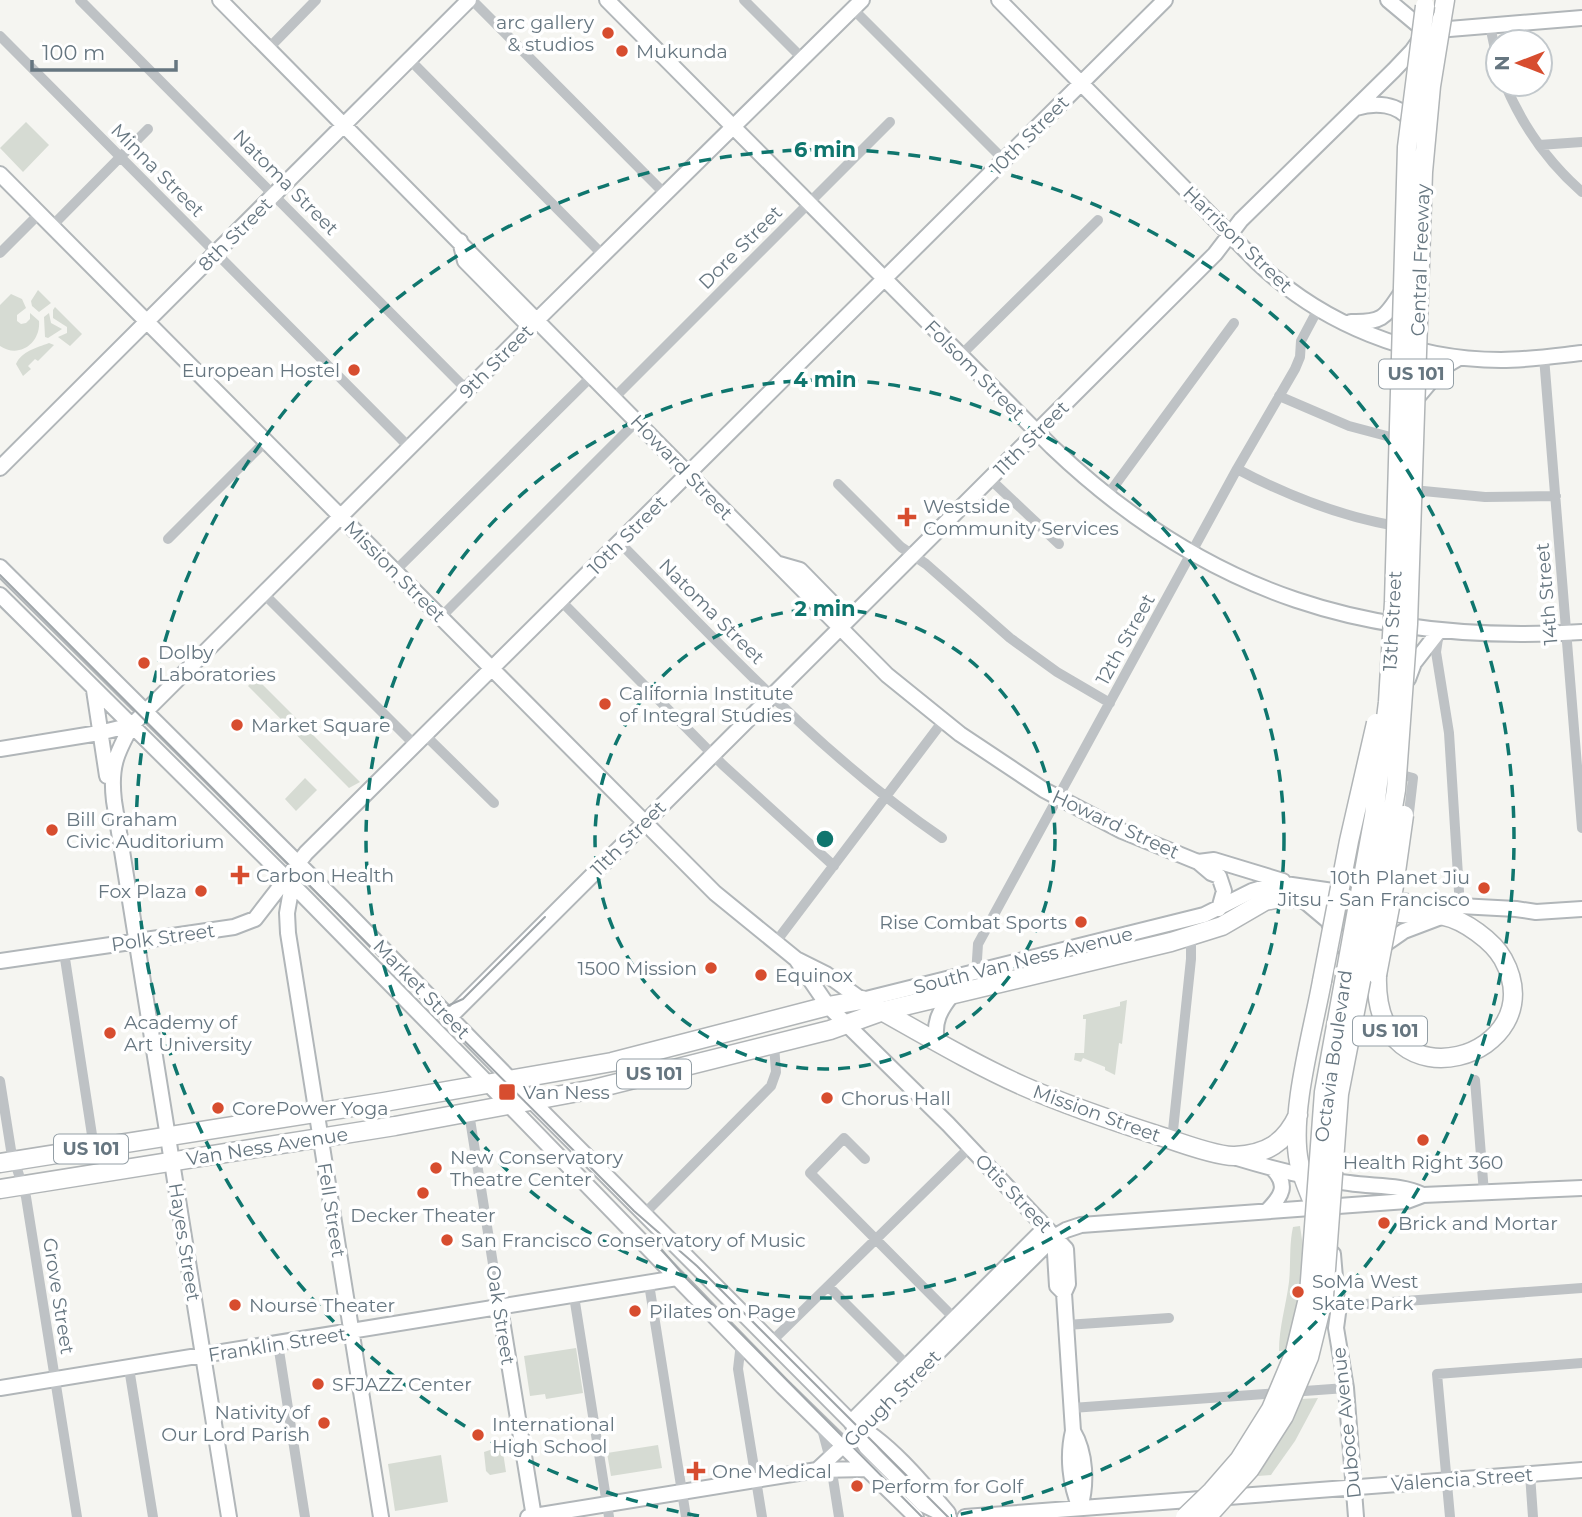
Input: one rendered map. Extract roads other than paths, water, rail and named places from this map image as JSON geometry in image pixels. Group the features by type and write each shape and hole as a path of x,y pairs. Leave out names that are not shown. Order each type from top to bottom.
{"highway":[{"name":"Central Freeway","path":"1400,731 1408,624 1423,172 1431,86 1446,0"},
{"name":"Central Freeway","path":"1392,644 1407,147 1427,1"},
{"name":"US 101","path":"1233,1156 1260,1152 1282,1141 1298,1115 1346,852 1392,644"},
{"name":"Octavia Boulevard","path":"1185,1517 1226,1476 1261,1426 1288,1372 1306,1312 1314,1251 1324,1092 1374,816 1392,644"},
{"name":"US 101","path":"1400,731 1405,762 1403,821 1377,975 1379,1009 1394,1037 1410,1049 1440,1059 1461,1056 1482,1047 1500,1030 1510,1006 1511,978 1500,954 1492,944 1452,911"},
{"name":"Octavia Boulevard","path":"1207,1517 1244,1477 1274,1434 1302,1378 1318,1326 1329,1253 1339,1094 1387,847 1396,790 1400,731"},
{"name":"South Van Ness Avenue","path":"533,1102 774,1045 883,1011 952,995 976,981 1137,951 1171,942 1190,928 1222,926 1273,898 1298,892 1376,904 1452,911"},
{"name":"South Van Ness Avenue","path":"510,1079 612,1062 828,1006 862,1000"},
{"name":"Mission Street","path":"862,1000 1033,1090 1172,1140 1233,1156"},
{"name":"Van Ness Avenue","path":"7,1162 510,1079"},
{"name":"Van Ness Avenue","path":"0,1189 533,1102"},
{"path":"1298,1115 1296,1140 1324,1207"}],"main road":[{"name":"Howard Street","path":"220,0 460,241 534,323 593,375 887,675 943,721 1006,766 1058,798 1129,834 1198,862 1219,876 1224,895 1219,909"},
{"name":"8th Street","path":"0,468 471,0"},
{"name":"Folsom Street","path":"607,0 810,203 888,276 961,355 1042,428 1082,475 1150,528 1226,572 1324,610 1409,628 1439,631 1496,635 1574,632"},
{"name":"10th Street","path":"297,862 1165,0"},
{"path":"1388,0 1406,18 1425,31 1582,18"},
{"name":"13th Street","path":"1324,1207 1334,1181 1341,1081 1392,821 1398,774 1409,628 1426,150 1446,0"},
{"name":"13th Street","path":"1309,1176 1381,760 1393,625 1411,121 1427,1"},
{"name":"Harrison Street","path":"1006,2 1081,83 1270,274 1318,309 1342,322 1402,346 1459,358 1500,360 1582,353"},
{"name":"9th Street","path":"132,725 858,4"},
{"name":"11th Street","path":"450,1017 1221,248 1241,220 1412,51 1425,31"},
{"path":"1356,108 1372,104 1388,106 1402,112 1411,121"},
{"name":"Mission Street","path":"0,174 715,893 796,959 826,974 862,1000"},
{"path":"1342,322 1369,323 1379,320 1404,289"},
{"path":"1416,399 1442,368 1459,358"},
{"name":"Market Street","path":"0,566 853,1424"},
{"name":"Market Street","path":"0,595 289,881 741,1343 790,1384 827,1421 844,1445"},
{"path":"1405,688 1414,663 1439,631"},
{"path":"94,690 99,733 114,801"},
{"path":"0,750 132,725"},
{"path":"114,801 113,764 132,725"},
{"name":"Hayes Street","path":"114,801 229,1517"},
{"name":"Polk Street","path":"0,961 234,928 250,923 289,881 297,862"},
{"name":"Howard Street","path":"1198,862 1221,862 1298,892"},
{"name":"Fell Street","path":"289,881 288,933 381,1517"},
{"name":"South Van Ness Avenue","path":"862,1000 976,981 1166,925 1190,928 1219,909 1267,885 1278,883 1298,892"},
{"path":"1298,892 1328,920 1347,951"},
{"name":"South Van Ness Avenue","path":"1376,904 1398,901 1452,911 1517,917 1536,912 1582,909"},
{"path":"1363,970 1377,950 1392,938 1452,911"},
{"path":"1137,951 1138,941 1153,936 1166,925"},
{"name":"Mission Street","path":"796,959 828,1006 848,1024"},
{"path":"937,1041 934,1029 937,1018 952,995"},
{"name":"Otis Street","path":"848,1024 970,1147 1049,1232 1081,1225 1324,1207"},
{"name":"Mission Street","path":"1233,1156 1309,1176 1407,1188 1423,1195"},
{"path":"1267,1211 1281,1196 1283,1189 1282,1181 1272,1168"},
{"name":"Mission Street","path":"1324,1207 1408,1201 1423,1195 1582,1188"},
{"name":"Duboce Avenue","path":"1324,1207 1332,1241 1338,1306 1336,1328 1346,1388 1356,1517"},
{"name":"Duboce Avenue","path":"1324,1207 1317,1246 1328,1317 1336,1328"},
{"path":"1049,1232 1066,1249 1068,1284 1064,1293 1073,1431 1070,1446 1073,1488 1080,1508"},
{"name":"Gough Street","path":"912,1370 956,1319 1049,1232"},
{"name":"Gough Street","path":"826,1466 844,1445 853,1424 912,1370 1049,1232"},
{"name":"Market Street","path":"677,1278 693,1279 701,1283 821,1403 872,1434 933,1495 950,1517"},
{"name":"Franklin Street","path":"0,1388 677,1278"},
{"name":"Oak Street","path":"500,1308 532,1517"},
{"name":"Market Street","path":"753,1354 821,1425 916,1517"},
{"path":"532,1517 608,1511 682,1492 826,1466 867,1469"},
{"name":"Valencia Street","path":"965,1517 1582,1470"}],"street":[{"name":"Natoma Street","path":"80,0 467,390"},
{"path":"268,49 316,0"},
{"path":"471,0 664,194"},
{"path":"744,0 803,59"},
{"path":"858,4 1004,160"},
{"name":"Minna Street","path":"0,36 410,448"},
{"path":"410,60 603,255"},
{"path":"1512,98 1539,145 1582,192"},
{"name":"Dore Street","path":"615,397 890,122"},
{"path":"52,226 148,129"},
{"path":"1539,145 1582,142"},
{"path":"0,253 39,214"},
{"path":"961,355 1098,220"},
{"name":"12th Street","path":"976,981 978,944 1237,469 1295,369 1300,356 1301,341 1318,309"},
{"path":"1107,496 1234,323"},
{"name":"14th Street","path":"1544,357 1556,496 1574,632 1582,828"},
{"path":"395,571 593,375"},
{"path":"1279,396 1349,426 1398,439"},
{"path":"441,617 638,420"},
{"path":"168,539 266,441"},
{"path":"1237,469 1312,503 1395,526"},
{"path":"990,479 1059,544"},
{"path":"838,484 901,547 1033,655 1110,703"},
{"path":"1413,490 1485,497 1556,496"},
{"name":"Natoma Street","path":"620,543 771,695 886,797 942,838"},
{"path":"264,594 421,741 494,803"},
{"path":"561,601 713,754 834,866"},
{"path":"1439,631 1436,652 1449,733 1452,911"},
{"path":"775,943 943,721"},
{"path":"1398,774 1413,778 1398,901"},
{"path":"1172,1140 1190,971 1190,928"},
{"path":"64,952 94,1148"},
{"path":"643,1215 771,1086 776,1072 774,1045"},
{"path":"1475,1080 1484,1192"},
{"name":"Grove Street","path":"0,1081 7,1162 22,1185 77,1517"},
{"name":"Oak Street","path":"469,1113 500,1308"},
{"path":"865,1160 844,1138 810,1173 956,1319"},
{"path":"771,1342 970,1147"},
{"path":"649,1284 686,1517"},
{"path":"829,1287 912,1370"},
{"path":"1338,1306 1582,1288"},
{"path":"574,1296 608,1511"},
{"path":"1066,1325 1170,1318"},
{"path":"741,1343 738,1369 762,1517"},
{"path":"278,1344 305,1517"},
{"path":"1450,1517 1437,1374 1582,1363"},
{"path":"129,1368 153,1517"},
{"path":"1072,1408 1346,1388"},
{"path":"821,1425 826,1466 839,1517"},
{"path":"1530,1474 1533,1517"}],"tram line":[{"path":"0,575 634,1211 697,1266 948,1517"},
{"path":"428,1007 445,1007 463,999 545,917"},
{"path":"649,1235 687,1279 922,1517"}],"place":[{"name":"arc gallery & studios","path":"608,33"},
{"name":"Mukunda","path":"622,51"},
{"name":"European Hostel","path":"354,370"},
{"name":"Westside Community Services","path":"907,517"},
{"name":"Dolby Laboratories","path":"144,663"},
{"name":"California Institute of Integral Studies","path":"605,704"},
{"name":"Market Square","path":"237,725"},
{"name":"Bill Graham Civic Auditorium","path":"52,830"},
{"name":"Carbon Health","path":"240,875"},
{"name":"10th Planet Jiu Jitsu - San Francisco","path":"1484,888"},
{"name":"Fox Plaza","path":"201,891"},
{"name":"Rise Combat Sports","path":"1081,922"},
{"name":"1500 Mission","path":"711,968"},
{"name":"Equinox","path":"761,975"},
{"name":"Academy of Art University","path":"110,1033"},
{"name":"Van Ness","path":"507,1092"},
{"name":"Chorus Hall","path":"827,1098"},
{"name":"CorePower Yoga","path":"218,1108"},
{"name":"Health Right 360","path":"1423,1140"},
{"name":"New Conservatory Theatre Center","path":"436,1168"},
{"name":"Decker Theater","path":"423,1193"},
{"name":"Brick and Mortar","path":"1384,1223"},
{"name":"San Francisco Conservatory of Music","path":"447,1240"},
{"name":"SoMa West Skate Park","path":"1298,1292"},
{"name":"Nourse Theater","path":"235,1305"},
{"name":"Pilates on Page","path":"635,1311"},
{"name":"SFJAZZ Center","path":"318,1384"},
{"name":"Nativity of Our Lord Parish","path":"324,1423"},
{"name":"International High School","path":"478,1435"},
{"name":"One Medical","path":"696,1471"},
{"name":"Perform for Golf","path":"857,1486"}]}
